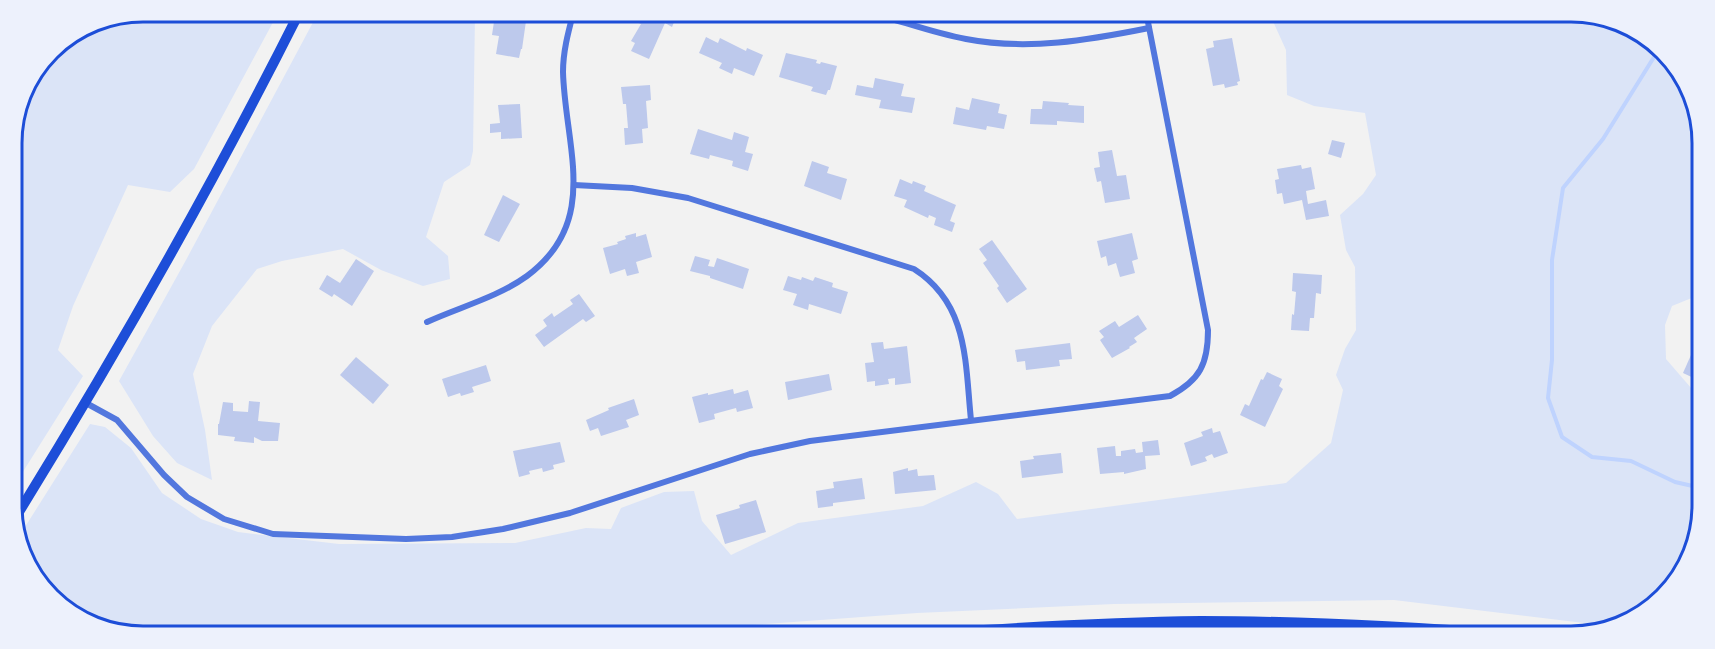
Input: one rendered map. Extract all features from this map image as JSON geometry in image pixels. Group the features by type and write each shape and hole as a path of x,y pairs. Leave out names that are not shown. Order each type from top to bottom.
{"highway":[{"path":"1076,626 1202,622 1349,626"}],"main road":[{"path":"22,507 87,403 180,240 294,22"}],"street":[{"path":"427,322 517,283 536,268 558,243 572,208 574,185 574,164 563,70 571,22"},
{"path":"904,22 968,39 1002,44 1078,41 1149,28"},
{"path":"87,403 117,420 127,429 164,475 187,497 224,519 273,534 372,538 452,537 503,529 570,513 750,454 810,441 1170,396 1197,377 1204,364 1208,348 1208,330 1148,22"},
{"path":"574,185 632,188 688,198 914,269 939,290 956,320 963,343 971,420"}],"shaded area":[{"path":"143,22 273,22 194,169 170,192 128,185 73,306 58,350 83,376 22,473 23,135 27,112 39,83 52,64 64,52 76,43 104,29"},
{"path":"313,22 475,22 473,151 470,165 444,182 426,237 448,256 450,279 423,286 381,270 343,249 282,261 257,269 212,326 193,374 205,430 212,480 177,463 153,436 119,381"},
{"path":"1273,22 1572,22 1595,25 1625,35 1651,52 1672,76 1683,97 1691,128 1692,298 1672,306 1665,325 1666,359 1692,389 1692,506 1688,537 1680,559 1663,585 1645,602 1618,617 1594,624 1394,600 1114,604 917,613 745,626 135,626 104,620 76,606 64,597 43,573 29,545 25,527 90,424 105,427 131,448 162,493 201,519 238,532 339,544 515,543 586,528 611,529 621,508 664,492 694,491 702,521 731,555 798,523 923,506 976,482 998,494 1017,519 1286,483 1331,443 1343,390 1336,375 1345,349 1356,330 1355,267 1346,250 1340,215 1363,194 1376,175 1365,113 1314,106 1287,95 1286,50"}],"building":[{"path":"494,22 526,22 519,58 496,54 499,36 492,35"},
{"path":"636,22 674,22 672,27 665,23 649,59 631,51 635,43 631,41 641,24"},
{"path":"706,37 718,43 720,38 746,51 747,48 763,55 754,76 734,68 732,74 719,68 722,63 699,53"},
{"path":"1232,38 1240,81 1237,82 1238,85 1225,88 1224,84 1213,86 1206,49 1214,47 1213,41"},
{"path":"786,53 817,60 816,63 837,66 830,90 826,95 811,91 813,87 779,77"},
{"path":"875,78 904,84 901,96 915,98 912,113 879,108 881,100 855,95 857,85 873,88"},
{"path":"650,85 651,100 646,101 648,128 642,129 643,143 625,145 624,128 628,128 626,104 623,104 621,87"},
{"path":"972,98 1000,104 998,113 1007,115 1004,129 987,126 986,130 953,124 956,107 969,110"},
{"path":"1043,101 1084,106 1084,123 1057,121 1057,125 1030,124 1031,109 1042,109"},
{"path":"520,104 522,138 501,139 501,132 490,133 490,124 500,123 498,105"},
{"path":"698,129 732,140 734,132 749,137 745,152 753,154 748,171 732,166 733,161 710,155 709,159 690,154"},
{"path":"1332,140 1345,143 1341,158 1328,154"},
{"path":"1112,150 1117,176 1126,175 1130,199 1105,203 1101,181 1097,182 1094,168 1100,167 1098,152"},
{"path":"812,161 829,167 827,173 847,179 841,200 804,186"},
{"path":"1301,165 1302,169 1311,167 1315,189 1306,191 1308,204 1326,200 1329,216 1306,220 1302,200 1284,204 1282,193 1277,194 1275,180 1279,179 1277,169"},
{"path":"900,179 926,186 924,191 956,205 950,221 955,223 952,232 934,225 936,218 929,215 928,218 904,207 907,200 894,196"},
{"path":"503,195 520,204 499,242 484,235"},
{"path":"636,233 636,237 646,234 652,257 636,262 639,273 627,276 625,269 610,274 603,248 618,244 617,242 626,239 625,236"},
{"path":"1132,233 1138,259 1132,261 1135,273 1120,277 1116,263 1108,266 1106,256 1101,258 1097,241"},
{"path":"992,240 1027,289 1007,303 997,288 999,286 983,263 987,260 979,249"},
{"path":"695,256 710,260 708,266 714,267 717,258 749,269 743,289 690,271"},
{"path":"356,259 374,271 352,306 334,294 332,297 319,289 327,275 340,283"},
{"path":"1293,273 1322,275 1321,294 1316,293 1314,318 1310,318 1309,331 1291,330 1296,292 1292,291"},
{"path":"788,276 813,281 815,277 833,283 832,287 848,292 841,314 809,304 808,310 793,305 797,294 783,290"},
{"path":"579,294 595,316 586,322 583,319 544,347 535,335 547,326 543,320 552,313 554,317 573,304 570,300"},
{"path":"1138,315 1147,329 1134,338 1137,342 1130,348 1112,358 1100,340 1104,337 1099,331 1115,321 1119,327"},
{"path":"883,342 884,349 907,346 911,383 895,385 895,378 888,379 889,384 875,386 875,381 867,382 865,363 874,362 871,343"},
{"path":"1070,343 1072,359 1059,360 1060,366 1026,370 1025,361 1017,362 1015,350"},
{"path":"1692,353 1692,377 1683,373"},
{"path":"356,357 389,385 373,404 340,375"},
{"path":"486,365 491,381 472,387 474,392 448,397 442,379"},
{"path":"1267,372 1282,379 1279,386 1283,389 1265,427 1240,415 1245,404 1249,406 1261,379 1263,380"},
{"path":"829,374 832,390 788,400 785,382"},
{"path":"733,389 734,394 748,390 753,408 737,412 736,408 714,414 715,419 699,423 692,397"},
{"path":"634,399 639,415 626,420 629,427 601,436 598,428 590,431 586,420 609,410 608,408"},
{"path":"249,401 260,402 258,421 280,423 278,441 262,441 254,437 254,443 234,441 235,437 218,435 223,402 233,403 233,411 248,412"},
{"path":"1212,428 1213,433 1220,431 1228,453 1214,458 1212,454 1205,457 1207,461 1191,466 1184,443 1203,436 1201,432"},
{"path":"1158,440 1160,455 1145,456 1146,469 1124,474 1124,472 1100,474 1097,448 1115,446 1116,456 1121,456 1121,451 1135,449 1136,453 1143,452 1142,442"},
{"path":"560,442 565,462 553,465 554,469 543,472 542,468 529,471 530,474 519,477 513,451"},
{"path":"1061,453 1063,473 1022,478 1020,461 1034,459 1033,456"},
{"path":"908,468 908,471 917,469 918,476 934,475 936,490 895,494 893,472"},
{"path":"862,478 865,499 833,503 833,506 818,508 816,491 834,488 833,482"},
{"path":"756,500 766,532 725,544 716,515 740,508 739,505"}],"waterway":[{"path":"1655,56 1603,139 1563,188 1552,260 1552,360 1548,398 1562,437 1592,457 1631,461 1675,482 1692,486"}]}
